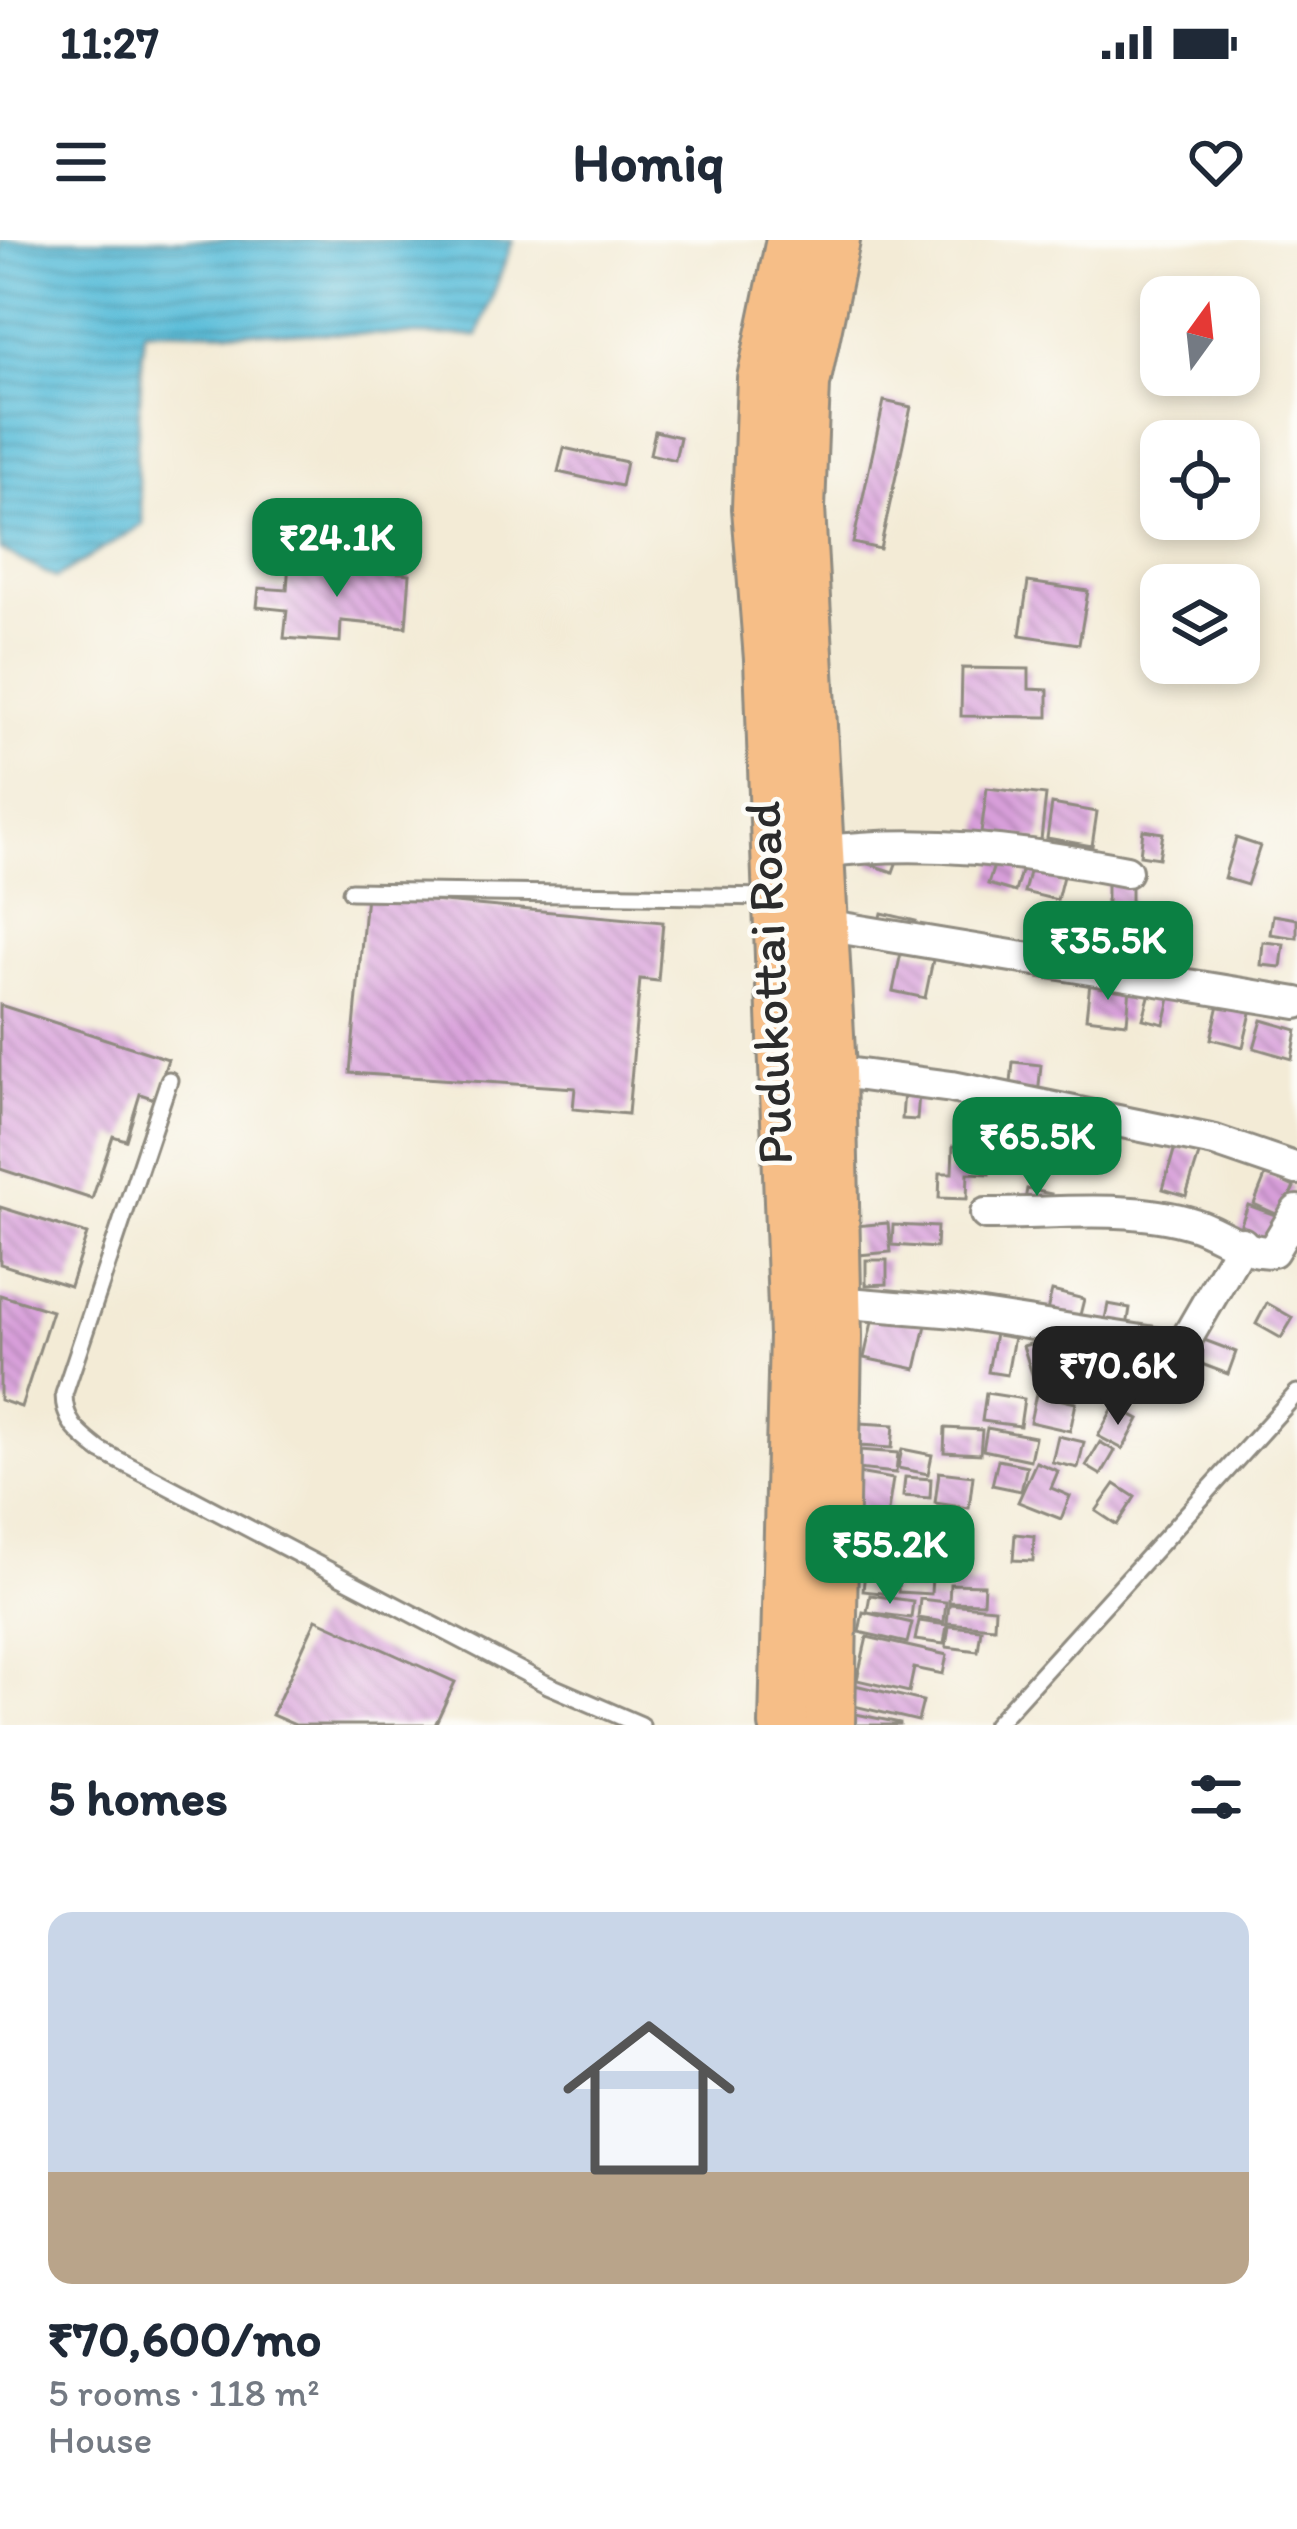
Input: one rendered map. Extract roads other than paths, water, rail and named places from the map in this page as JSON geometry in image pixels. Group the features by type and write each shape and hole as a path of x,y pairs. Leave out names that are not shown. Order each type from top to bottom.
{"highway":[{"path":"784,1725 794,1336 779,897 757,508 762,379 791,240"},
{"name":"Pudukottai Road","path":"830,1725 836,1302 831,1071 800,508 806,384 836,240"}],"street":[{"path":"820,852 881,844 957,843 1126,871"},
{"path":"824,925 1297,1003"},
{"path":"831,1071 952,1088 1215,1141 1297,1169"},
{"path":"986,1214 1119,1214 1191,1222 1259,1254 1273,1251 1297,1211"},
{"path":"836,1302 956,1312 1174,1346 1187,1338 1242,1243"}],"lane":[{"path":"351,892 779,897"},
{"path":"169,1081 64,1394 64,1413 76,1432 101,1451 548,1685 641,1725"},
{"path":"995,1725 1297,1393"}],"water":[{"path":"0,240 513,240 478,336 144,330 136,463 143,524 56,578 0,549"}]}
